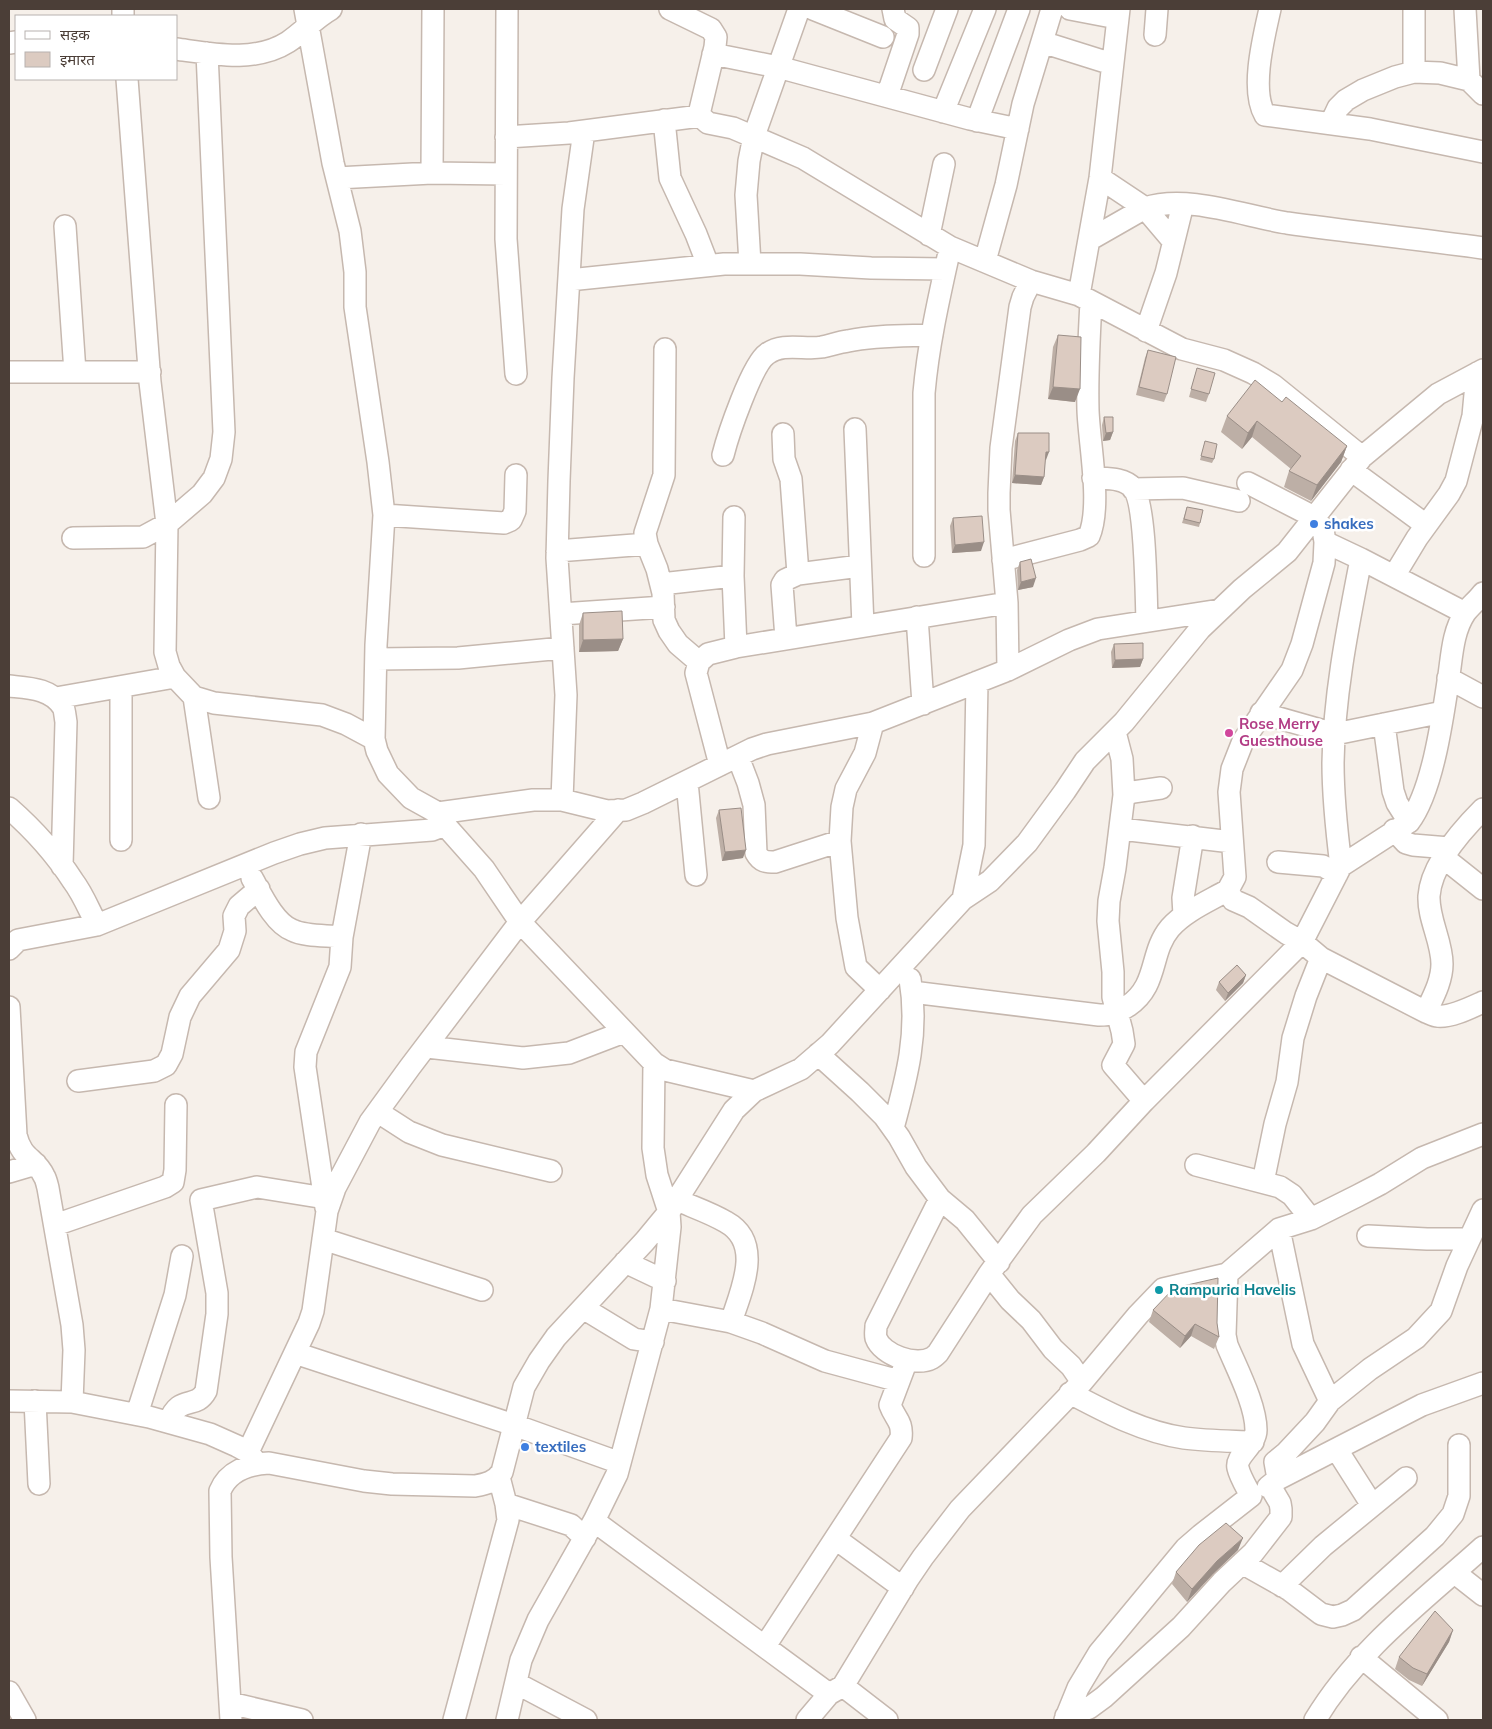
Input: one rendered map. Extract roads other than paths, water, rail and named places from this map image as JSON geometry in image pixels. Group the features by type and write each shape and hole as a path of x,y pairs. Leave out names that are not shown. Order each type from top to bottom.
{"street":[{"path":"178,49 223,55 264,53 288,42 307,17 331,9"},
{"path":"432,173 434,9"},
{"path":"507,9 506,239 516,374"},
{"path":"670,9 711,29 716,37 700,116"},
{"path":"750,264 746,195 749,161 754,136 799,9"},
{"path":"813,9 883,36"},
{"path":"887,96 908,34 908,28 894,19 893,9"},
{"path":"924,70 947,9"},
{"path":"943,112 985,9"},
{"path":"977,120 1020,9"},
{"path":"985,262 1006,185 1023,104 1052,9"},
{"path":"1155,35 1157,9"},
{"path":"1270,9 1259,69 1262,109 1265,115 1332,123 1483,152"},
{"path":"1414,9 1414,72"},
{"path":"1332,123 1338,108 1346,100 1363,90 1395,77 1414,72 1440,73 1476,87 1465,9"},
{"path":"1003,560 1080,540 1089,536 1093,527 1093,478 1085,298 1089,240 1100,178 1118,13 1078,10"},
{"path":"307,17 332,163 350,231 355,272 355,307 384,515 376,659 374,739 377,752 388,774 410,798 441,819 484,869 520,922 654,1062 665,1070 754,1091"},
{"path":"1042,42 1112,64"},
{"path":"969,47 1000,60"},
{"path":"73,538 143,537 167,524 202,494 214,478 220,459 224,432 207,53"},
{"path":"712,54 778,66 943,112 1018,129"},
{"path":"899,60 955,82"},
{"path":"127,80 150,372 167,524 165,652 169,666 175,677 194,697 214,703 322,715 346,724 374,739"},
{"path":"506,137 584,131 700,116 708,123 733,128 754,136 803,158 950,247 1031,281 1085,298 1182,349 1224,360 1273,384 1356,464 1426,526"},
{"path":"664,120 670,178 708,265"},
{"path":"562,800 566,695 557,551 563,378 573,209 584,131"},
{"path":"928,235 944,164"},
{"path":"337,178 432,173 506,174"},
{"path":"1100,178 1145,208 1173,241"},
{"path":"1089,240 1145,208 1174,202 1238,212 1288,223 1483,248"},
{"path":"1146,331 1166,273 1182,204"},
{"path":"65,226 75,372"},
{"path":"924,556 924,393 932,335 950,247"},
{"path":"569,280 708,265 800,264 945,270"},
{"path":"1008,670 1007,602 999,510 1001,448 1020,307 1031,281"},
{"path":"723,455 727,438 752,374 765,355 776,349 822,347 883,336 932,335"},
{"path":"665,349 664,475 645,533 661,584 664,620 669,631 686,652 699,662"},
{"path":"9,372 150,372"},
{"path":"9,1401 72,1402 136,1414 210,1434 252,1458 364,1481 392,1484 475,1486 485,1485 499,1477 502,1472 524,1387 531,1375 556,1337 625,1262 673,1206 734,1110 754,1091 801,1068 830,1044 963,899 990,881 1027,843 1085,761 1115,732 1200,629 1287,552 1356,464 1438,394 1480,372"},
{"path":"1394,576 1456,481 1473,416 1480,372"},
{"path":"855,429 863,626"},
{"path":"783,434 784,458 791,479 798,574"},
{"path":"384,515 504,523 511,520 514,511 516,475"},
{"path":"1093,478 1112,479 1123,482 1133,489 1139,501 1144,540 1147,621"},
{"path":"912,992 1099,1015 1117,1013 1138,999 1145,989 1162,940 1171,927 1184,915 1228,890 1235,877 1229,792 1232,768 1243,741 1292,670 1324,563 1325,542 1323,529 1314,517 1244,492 1183,488 1133,489"},
{"path":"734,517 733,576 736,646"},
{"path":"1325,542 1465,613"},
{"path":"557,551 647,544"},
{"path":"1339,869 1334,781 1335,734 1342,657 1361,559"},
{"path":"786,638 782,586 785,580 798,574 860,566"},
{"path":"661,584 733,576"},
{"path":"940,1199 876,1326 876,1336 880,1345 889,1353 907,1360 922,1361 932,1359 938,1353 994,1268 1032,1215 1302,942 1339,869 1402,826 1416,812 1434,757 1454,637 1465,613 1483,593"},
{"path":"840,842 776,862 765,862 759,858 756,853 754,805 748,783 729,761 696,673 699,662 708,654 736,646 1007,602"},
{"path":"561,614 664,607"},
{"path":"9,948 18,940 97,925 244,865 300,844 325,838 432,830 441,819 533,800 562,800 607,811 626,810 767,744 873,723 1008,670 1069,640 1098,629 1220,610"},
{"path":"917,617 924,704"},
{"path":"376,659 458,658 563,648"},
{"path":"56,698 175,677"},
{"path":"1448,678 1483,697"},
{"path":"963,899 974,845 977,682"},
{"path":"9,686 38,689 56,698 63,708 66,722 62,866"},
{"path":"121,687 121,840"},
{"path":"194,697 209,798"},
{"path":"1262,713 1335,734 1442,712"},
{"path":"873,723 865,752 846,789 842,807 840,842 847,918 856,967 880,990"},
{"path":"1384,724 1392,791 1397,803 1406,842 1447,853 1483,889"},
{"path":"1115,732 1122,759 1124,796 1121,829 1109,901 1108,921 1113,972 1113,997 1124,1044 1113,1065 1144,1101"},
{"path":"687,782 696,875"},
{"path":"1124,796 1133,792 1161,788"},
{"path":"9,808 51,850 74,882 97,925"},
{"path":"1426,1012 1436,991 1442,963 1430,910 1430,886 1447,853 1462,830 1483,809"},
{"path":"326,1204 370,1122 410,1067 520,922 618,810"},
{"path":"1121,829 1232,842"},
{"path":"302,1720 230,1712 221,1557 220,1491 224,1481 252,1458 313,1311 326,1204 304,1067 306,1052 340,967 342,937 361,834"},
{"path":"1184,915 1182,898 1193,836"},
{"path":"1278,862 1339,869"},
{"path":"244,865 276,918 285,926 292,931 342,937"},
{"path":"78,1081 154,1071 166,1065 172,1054 180,1017 190,996 229,950 235,932 234,916 239,906 259,889"},
{"path":"1228,890 1233,900 1249,907 1302,942 1321,958 1426,1012 1438,1016 1450,1014 1467,1010 1483,1002"},
{"path":"1263,1182 1275,1124 1287,1082 1293,1038 1306,996 1321,958"},
{"path":"893,1128 913,1044 914,1010 907,961"},
{"path":"9,1008 16,1135 18,1146 22,1152 36,1164 45,1176 72,1325 74,1350 72,1402"},
{"path":"427,1046 523,1058 569,1053 624,1032"},
{"path":"818,1054 884,1116 912,1161 940,1199 965,1220 994,1268 1010,1300 1031,1320 1070,1366 1076,1387 1125,1420 1175,1436 1253,1442"},
{"path":"507,1720 521,1660 538,1620 589,1530 617,1474 661,1309 673,1206 657,1174 654,1160 654,1062"},
{"path":"55,1225 166,1187 173,1182 175,1170 176,1105"},
{"path":"378,1112 409,1132 442,1145 550,1171"},
{"path":"807,1720 836,1690 923,1557 960,1509 1076,1387 1163,1288 1227,1274 1279,1229 1311,1219 1380,1184 1422,1158 1483,1134"},
{"path":"9,1172 36,1164"},
{"path":"1196,1165 1280,1187 1292,1196 1311,1219"},
{"path":"169,1422 177,1407 202,1398 206,1391 217,1314 217,1293 201,1200 257,1187 326,1204"},
{"path":"673,1206 726,1222 742,1236 748,1262 731,1322"},
{"path":"1065,1718 1089,1708 1104,1697 1181,1627 1222,1582 1253,1553 1280,1517 1282,1509 1274,1483 1275,1462 1315,1422 1330,1401 1370,1369 1416,1338 1441,1311 1469,1239 1483,1210"},
{"path":"1279,1229 1303,1344 1330,1401"},
{"path":"1368,1236 1469,1239"},
{"path":"323,1239 482,1290"},
{"path":"136,1414 172,1304 182,1256"},
{"path":"625,1262 665,1281"},
{"path":"1227,1274 1225,1335 1227,1345 1254,1414 1256,1432 1253,1442 1238,1461 1238,1468 1251,1496"},
{"path":"583,1308 634,1339 653,1342"},
{"path":"661,1309 731,1322 762,1333 825,1361 899,1381"},
{"path":"295,1353 514,1425 620,1463"},
{"path":"765,1646 901,1438 902,1428 900,1422 892,1412 890,1405 907,1360"},
{"path":"1065,1718 1078,1688 1100,1653 1186,1548 1201,1535 1251,1496 1368,1432 1422,1406 1483,1383"},
{"path":"35,1401 40,1484"},
{"path":"1242,1563 1282,1586 1321,1614 1333,1617 1353,1610 1434,1536 1453,1514 1459,1496 1459,1445"},
{"path":"1336,1450 1372,1505"},
{"path":"454,1720 508,1520 499,1477"},
{"path":"1282,1586 1323,1546 1406,1478"},
{"path":"506,1504 589,1530 765,1646 887,1720"},
{"path":"836,1539 903,1588"},
{"path":"1315,1720 1361,1657 1393,1626 1483,1547"},
{"path":"1455,1573 1483,1595"},
{"path":"1361,1657 1436,1720"},
{"path":"516,1683 586,1720"},
{"path":"9,1692 25,1720"}],"place":[{"name":"shakes","path":"1314,524"},
{"name":"Rose Merry Guesthouse","path":"1229,733"},
{"name":"Rampuria Havelis","path":"1159,1290"},
{"name":"textiles","path":"525,1447"}]}
